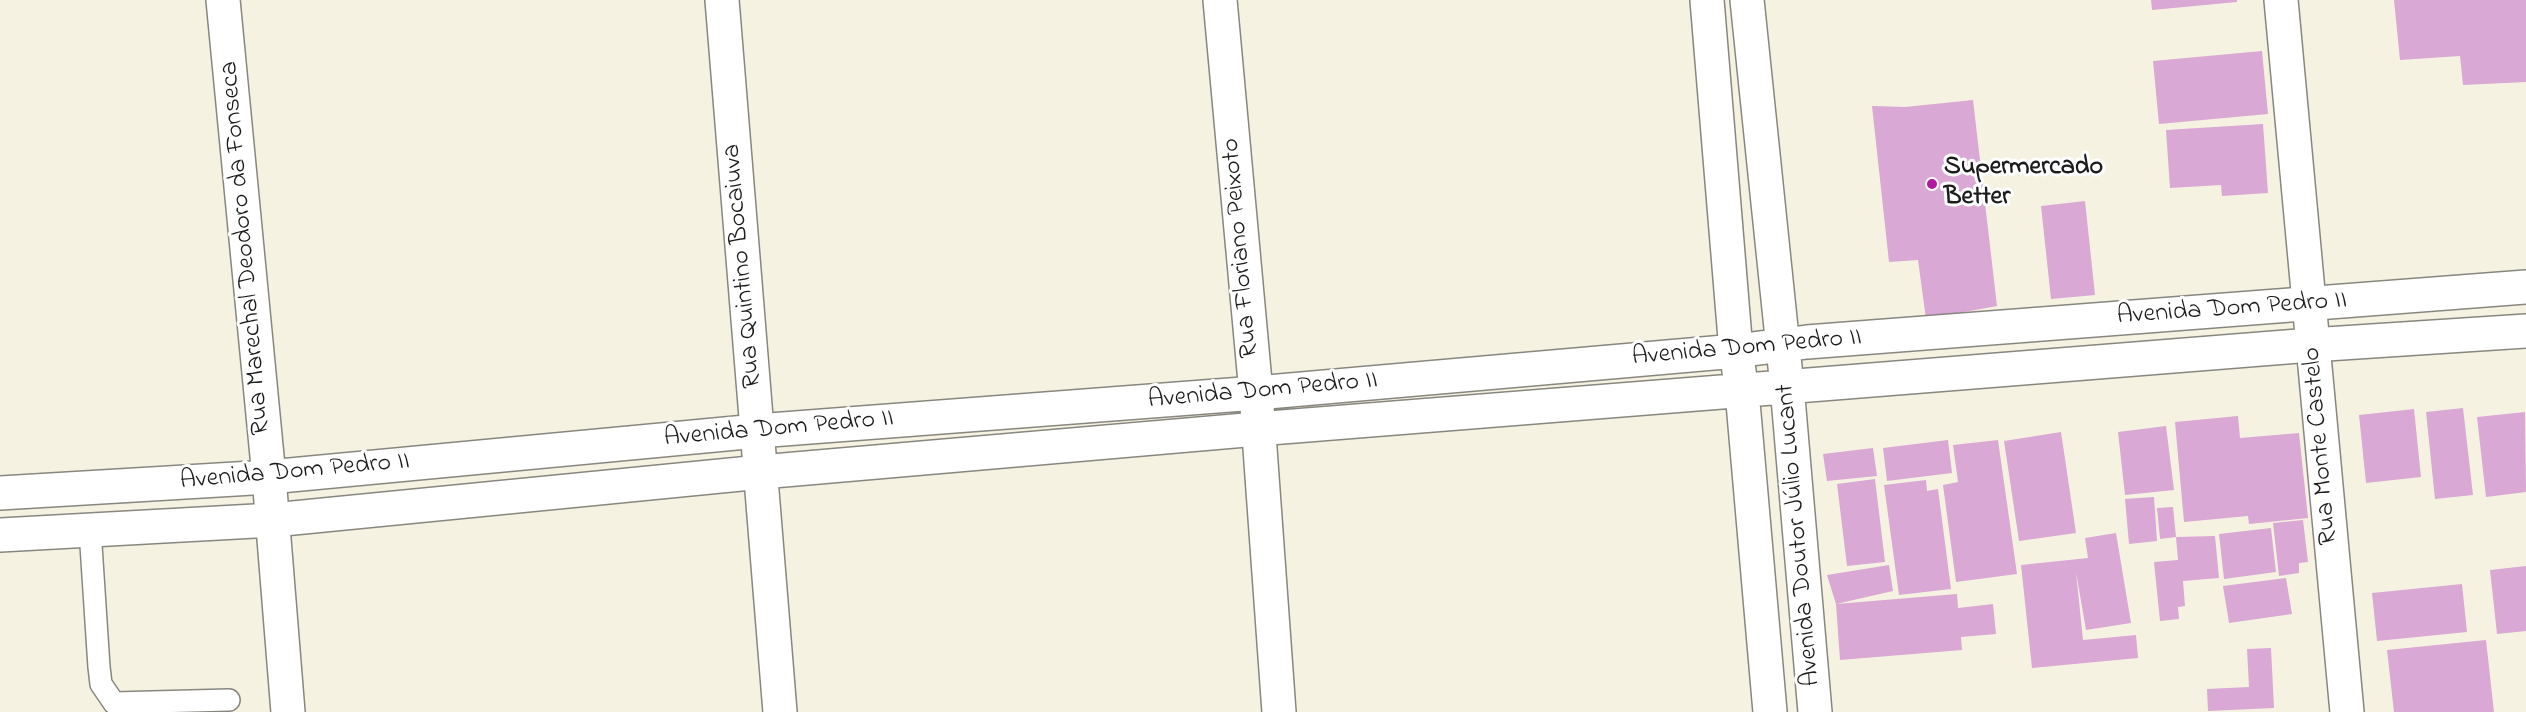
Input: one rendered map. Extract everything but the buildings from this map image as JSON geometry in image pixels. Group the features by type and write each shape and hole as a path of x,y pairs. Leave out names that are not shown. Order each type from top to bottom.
{"street":[{"name":"Rua Marechal Deodoro da Fonseca","path":"223,0 273,520 288,712"},
{"name":"Rua Quintino Bocaiuva","path":"722,0 780,712"},
{"name":"Rua Floriano Peixoto","path":"1220,0 1256,393 1279,712"},
{"name":"Avenida Doutor Júlio Lucant","path":"1707,0 1736,351 1742,391 1770,712"},
{"name":"Avenida Doutor Júlio Lucant","path":"1747,0 1783,344 1815,712"},
{"name":"Rua Monte Castelo","path":"2281,0 2348,712"},
{"path":"1714,85 1755,79"},
{"name":"Avenida Dom Pedro II","path":"0,493 269,477 757,431 1256,393 1736,351 1783,344 2526,287"},
{"name":"Avenida Dom Pedro II","path":"0,535 273,520 761,472 1257,429 2312,345 2526,331"},
{"path":"1763,628 1808,621"}],"lane":[{"path":"90,530 101,684 114,703 229,700"}],"place":[{"name":"Supermercado Better","path":"1932,184"}]}
